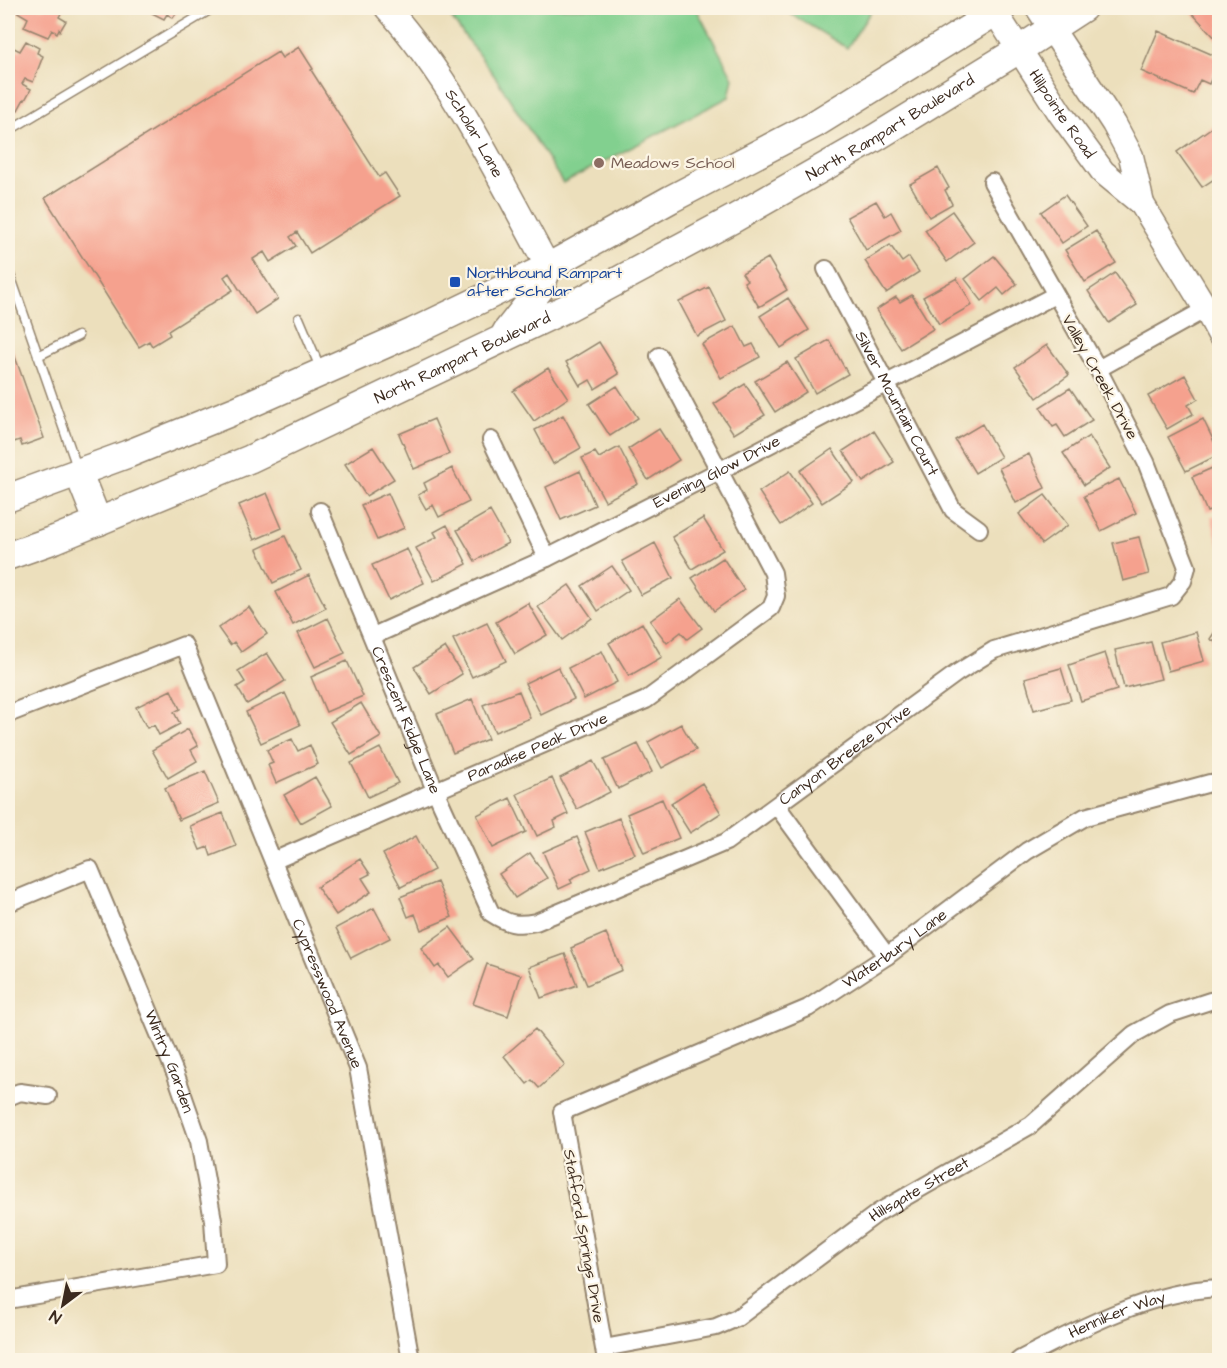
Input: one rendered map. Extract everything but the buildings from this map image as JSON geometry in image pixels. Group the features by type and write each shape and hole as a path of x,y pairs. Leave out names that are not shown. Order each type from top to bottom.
{"main road":[{"name":"North Rampart Boulevard","path":"8,556 56,539 250,459 569,307 735,218 875,138 1020,49 1045,18 1083,8"},
{"path":"8,498 234,411 413,332 548,267 815,124 999,10"},
{"path":"499,340 540,289 548,267"},
{"path":"78,472 98,522"}],"street":[{"name":"Scholar Lane","path":"387,8 413,37 460,107 548,267"},
{"name":"Hillpointe Road","path":"999,10 1020,49 1060,112 1103,172 1142,204"},
{"name":"Hillpointe Road","path":"1045,18 1114,124 1131,156 1142,204 1220,335"},
{"name":"Valley Creek Drive","path":"992,182 1098,369 1146,462 1187,567 1184,580"},
{"name":"Silver Mountain Court","path":"826,269 953,510 978,529"},
{"name":"Evening Glow Drive","path":"373,636 547,558 719,471 1055,295"},
{"path":"1098,369 1206,309"},
{"path":"659,356 719,471"},
{"path":"491,440 547,558"},
{"name":"Paradise Peak Drive","path":"273,861 646,700 771,608 776,596 773,573 719,471"},
{"name":"Crescent Ridge Lane","path":"320,511 435,790 491,913 505,922"},
{"name":"Canyon Breeze Drive","path":"505,922 520,926 536,922 726,842 957,673 994,650 1171,596 1184,580"},
{"name":"Cypresswood Avenue","path":"8,713 184,645 358,1068 411,1360"},
{"name":"Waterbury Lane","path":"562,1112 808,1008 887,956 1028,851 1085,817 1209,783 1220,784"},
{"path":"777,806 887,956"},
{"name":"Wintry Garden","path":"8,903 90,869 176,1075 199,1141 213,1220 216,1264 8,1300"},
{"name":"Hillsgate Street","path":"605,1354 716,1327 737,1318 879,1212 1031,1125 1134,1034 1170,1014 1220,1000"},
{"path":"8,1097 20,1092 48,1096"},
{"name":"Stafford Springs Drive","path":"562,1112 605,1354"},
{"name":"Henniker Way","path":"1019,1360 1076,1331 1130,1308 1196,1289 1220,1288"}],"lane":[{"path":"8,131 213,8"},
{"path":"8,269 10,288 38,356 78,472"},
{"path":"299,318 321,372"},
{"path":"38,356 78,336"}],"green space":[{"path":"444,8 696,8 733,78 729,97 563,183 496,78"},
{"path":"781,8 873,8 847,48"}],"place":[{"name":"Meadows School","path":"599,163"},
{"name":"Northbound Rampart after Scholar","path":"455,282"}]}
